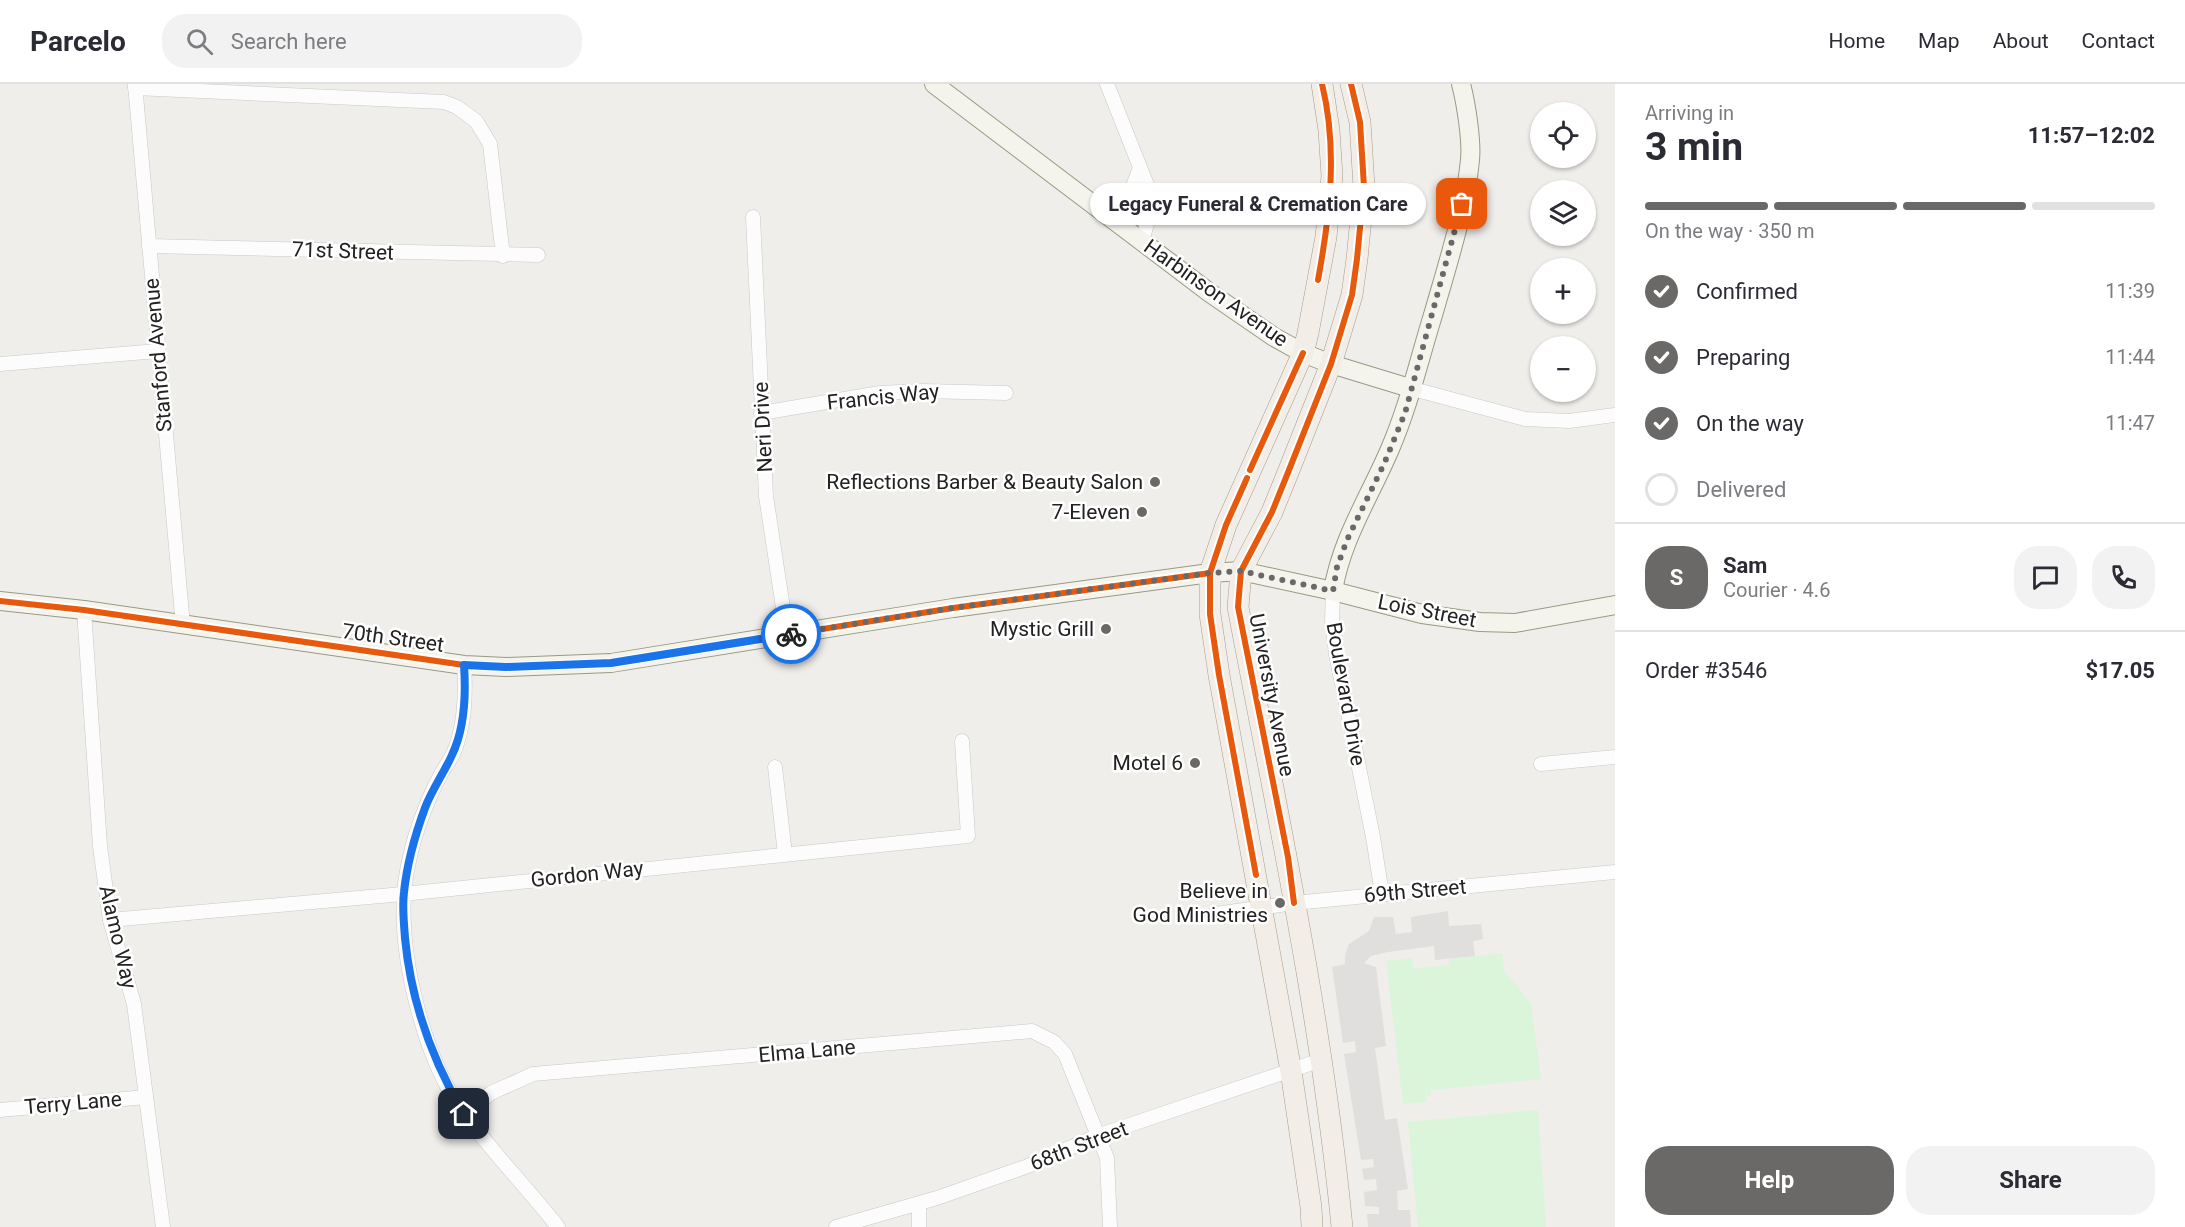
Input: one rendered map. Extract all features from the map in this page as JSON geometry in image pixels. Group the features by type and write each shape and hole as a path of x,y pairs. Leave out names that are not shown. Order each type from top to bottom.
{"main road":[{"path":"1312,1227 1291,1071 1219,675 1210,614 1210,573 1226,525 1303,353 1326,237 1332,176 1329,130 1322,84"},
{"name":"University Avenue","path":"1342,1227 1332,1131 1287,857 1238,607 1241,571 1272,512 1331,364 1352,295 1364,187 1360,122 1351,84"}],"street":[{"name":"Harbinson Avenue","path":"934,84 1142,242 1274,337 1303,353 1331,364 1413,389"},
{"path":"1107,84 1153,200 1142,242"},
{"name":"Boulevard Drive","path":"1382,894 1373,837 1336,654 1332,620 1333,591 1337,567 1347,540 1384,464 1413,389 1467,186 1471,157 1461,84"},
{"path":"135,86 444,102 457,107 476,121 490,144 503,256"},
{"name":"Stanford Avenue","path":"135,86 183,626"},
{"path":"1104,213 1131,191 1140,168"},
{"name":"Neri Drive","path":"753,217 766,496 787,634"},
{"name":"71st Street","path":"149,246 503,256 538,255"},
{"path":"0,364 158,351"},
{"path":"1413,389 1525,419 1569,421 1615,415"},
{"name":"Francis Way","path":"761,413 880,393 922,391 1006,393"},
{"name":"70th Street","path":"0,601 84,610 464,665 506,667 611,663 963,607 1210,573 1241,571"},
{"name":"Lois Street","path":"1241,571 1333,591 1422,614 1480,622 1515,623 1615,605"},
{"name":"Alamo Way","path":"84,610 100,846 110,920 134,1004 163,1227"},
{"path":"464,665 465,700 459,735 453,753 423,813 408,866 404,894 406,950 414,998 436,1061 464,1114 558,1227"},
{"name":"Gordon Way","path":"110,920 404,894 968,836 962,741"},
{"path":"1541,764 1615,757"},
{"path":"775,767 785,854"},
{"name":"69th Street","path":"1215,915 1294,903 1615,872"},
{"name":"Elma Lane","path":"464,1114 491,1093 533,1074 1032,1031 1054,1042 1065,1054 1107,1158 1110,1227"},
{"name":"68th Street","path":"836,1227 919,1204 1028,1166 1097,1136 1321,1060"},
{"name":"Terry Lane","path":"0,1110 146,1097"},
{"path":"919,1204 919,1227"}],"green space":[{"path":"1502,953 1504,971 1531,1003 1541,1079 1431,1090 1431,1096 1426,1096 1427,1102 1403,1104 1386,961 1412,958 1414,969 1449,965 1449,959"},
{"path":"1538,1110 1546,1227 1418,1227 1408,1122"}],"shaded area":[{"path":"1448,911 1449,926 1481,924 1483,939 1473,941 1475,956 1435,960 1434,946 1371,956 1364,963 1376,967 1386,1046 1375,1048 1385,1120 1397,1118 1408,1189 1397,1191 1398,1210 1410,1210 1411,1227 1368,1227 1367,1214 1379,1214 1379,1207 1365,1206 1364,1192 1377,1190 1376,1179 1364,1180 1362,1169 1374,1167 1373,1159 1361,1160 1344,1054 1356,1052 1355,1041 1343,1043 1332,967 1345,964 1349,944 1369,931 1374,917 1393,917 1396,934 1412,932 1411,917"}],"cycle path":[{"path":"1318,280 1329,207 1331,157 1327,108 1322,84"},
{"path":"1294,903 1288,857 1238,607 1241,571 1272,512 1289,470 1331,364 1352,295 1364,187 1360,122 1351,84"},
{"path":"1250,470 1303,353"},
{"path":"1247,478 1226,525 1210,573 1210,614 1256,875"},
{"path":"0,601 84,610 464,665 506,667 611,663 953,608 1210,573"}],"way so far":[{"path":"791,634 953,608 1210,573 1241,571 1333,591 1337,567 1347,540 1384,464 1413,389 1462,204"}],"place":[{"name":"Legacy Funeral & Cremation Care","path":"1462,204"},
{"name":"Reflections Barber & Beauty Salon","path":"1155,482"},
{"name":"7-Eleven","path":"1142,512"},
{"name":"Mystic Grill","path":"1106,629"},
{"name":"Motel 6","path":"1195,763"},
{"name":"Believe in God Ministries","path":"1280,903"}],"route":[{"path":"464,1114 436,1061 414,998 406,950 404,894 408,866 423,813 453,753 459,735 465,700 464,665 506,667 611,663 791,634"}]}
